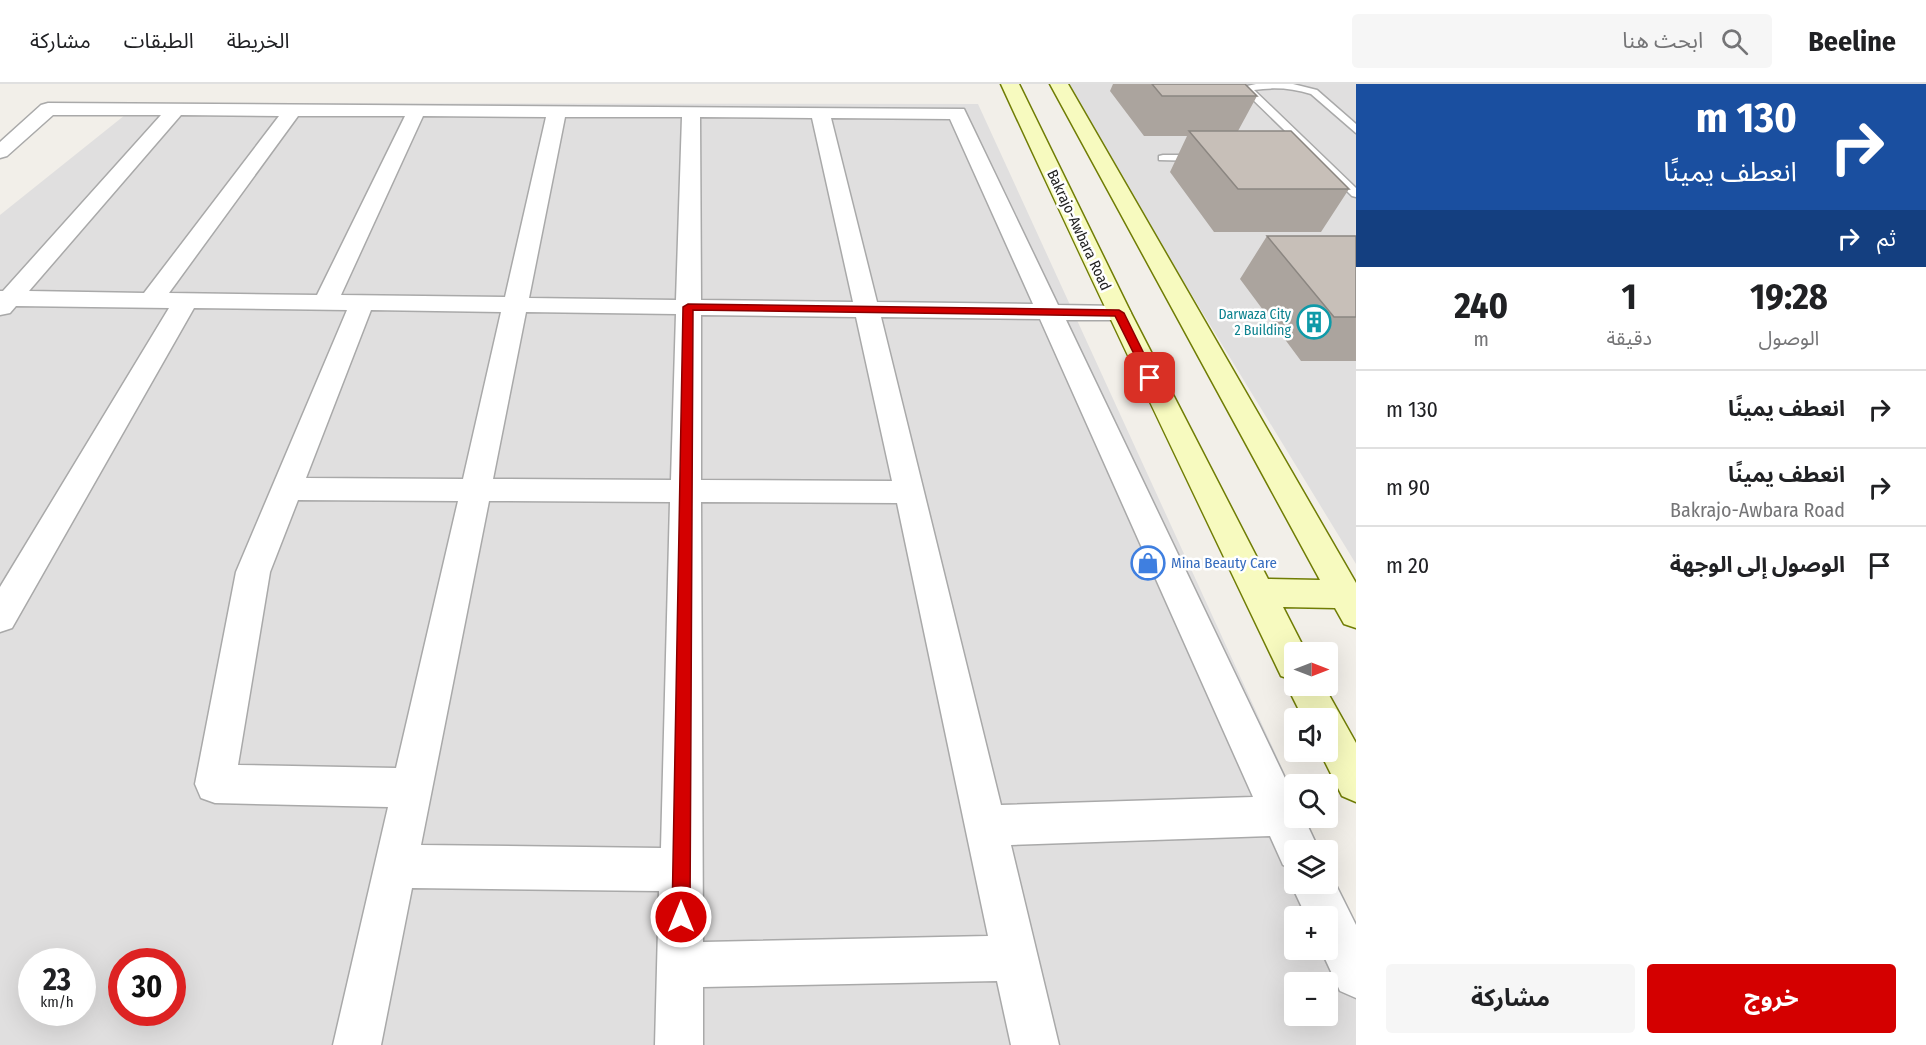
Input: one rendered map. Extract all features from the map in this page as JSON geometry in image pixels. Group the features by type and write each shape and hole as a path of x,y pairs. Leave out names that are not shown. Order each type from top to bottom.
{"main road":[{"name":"Bakrajo-Awbara Road","path":"1010,84 1119,313 1284,645"},
{"path":"1059,84 1350,604"},
{"path":"1257,592 1350,604"},
{"path":"1338,748 1356,783"}],"street":[{"path":"0,152 48,108 957,113 1290,833 985,826"},
{"path":"3,302 177,109"},
{"path":"151,300 293,110"},
{"path":"326,302 417,110"},
{"path":"357,1045 557,111"},
{"path":"680,1045 691,112"},
{"path":"820,112 910,492 1035,1045"},
{"path":"3,302 186,300 1119,313"},
{"path":"0,618 186,300"},
{"path":"362,303 254,572 215,784 411,788"},
{"path":"287,489 475,492 910,492"},
{"path":"395,866 681,870"},
{"path":"1318,894 1356,975"},
{"path":"681,965 1015,958"}],"lane":[{"path":"1356,130 1314,92 1307,89 1281,86 1250,88 1249,91 1312,157 1356,194"},
{"path":"1163,158 1211,158"}],"shaded area":[{"path":"1063,84 1356,84 1356,564"},
{"path":"140,103 978,104 1285,774 1284,828 1310,828 1315,840 1284,840 1284,894 1338,894 1338,888 1356,928 1356,1045 0,1045 0,215"}],"building":[{"path":"1152,84 1245,84 1257,96 1162,96"},
{"path":"1189,131 1291,131 1349,189 1238,189"},
{"path":"1267,236 1356,236 1356,317 1334,317"}],"place":[{"name":"Darwaza City 2 Building","path":"1314,322"},
{"name":"Mina Beauty Care","path":"1148,563"}],"route":[{"path":"681,917 688,307 1119,313 1150,378"}]}
